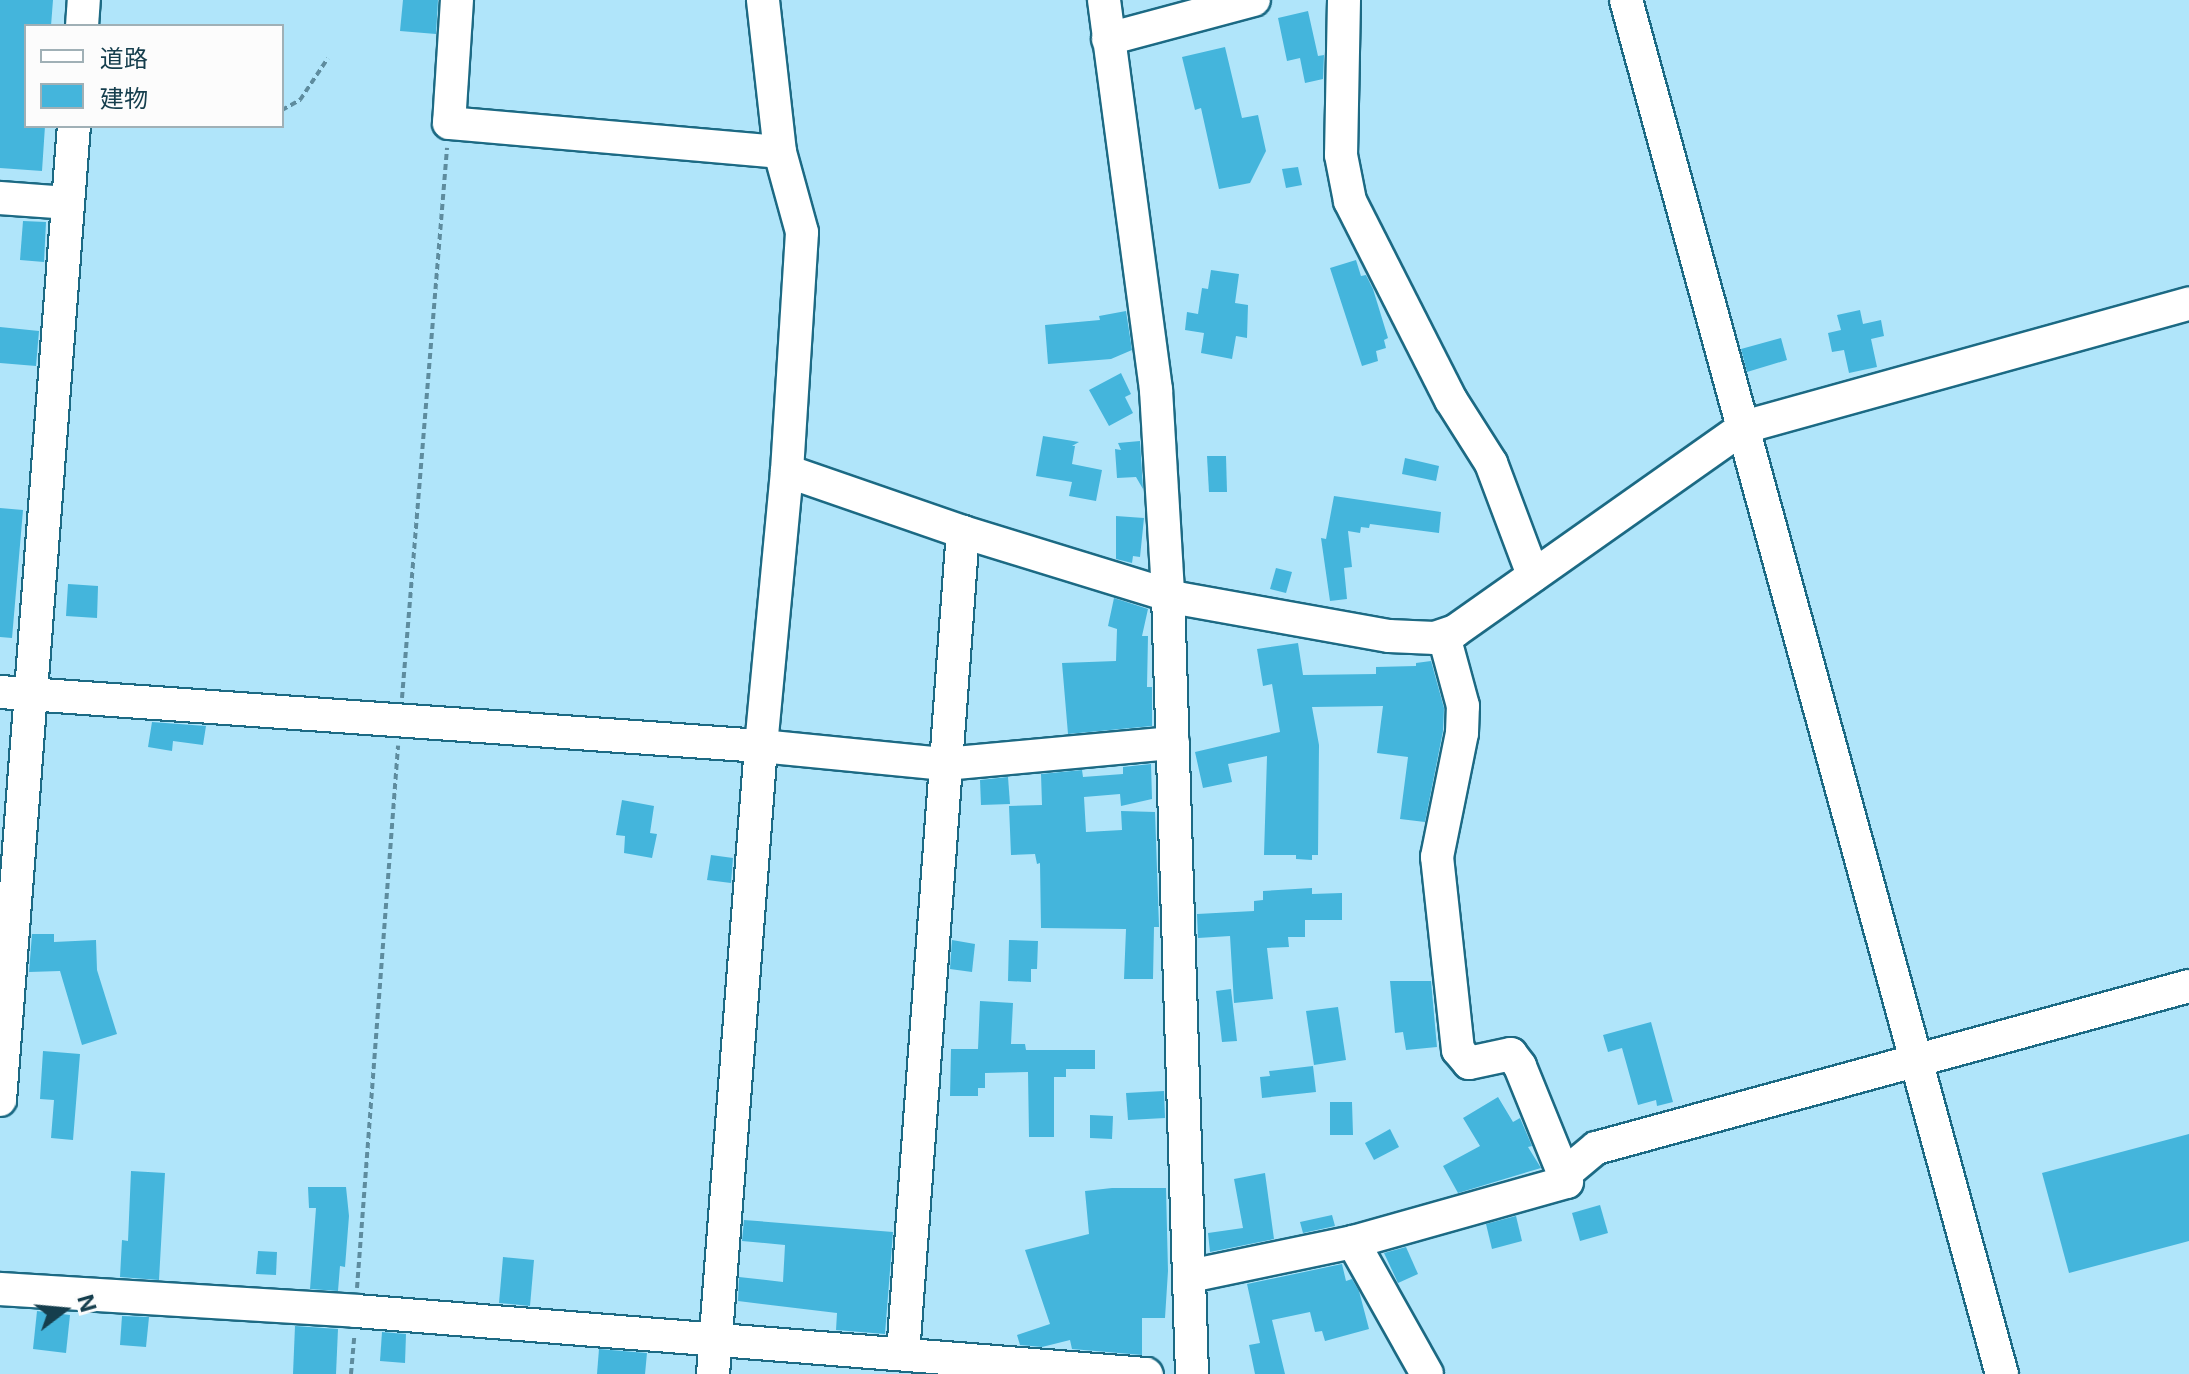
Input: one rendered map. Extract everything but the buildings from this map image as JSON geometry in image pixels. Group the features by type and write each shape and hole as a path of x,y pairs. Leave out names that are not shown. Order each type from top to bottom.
{"street":[{"path":"82,24 84,0"},
{"path":"457,0 449,123 780,152"},
{"path":"713,1374 761,746 787,471 802,232 780,152 763,0"},
{"path":"1104,0 1156,390 1168,594 1192,1374"},
{"path":"1108,39 1254,0"},
{"path":"1344,0 1341,155 1350,201 1451,400 1491,463 1533,575"},
{"path":"1626,0 2002,1374"},
{"path":"0,1100 16,693 74,128"},
{"path":"0,198 68,203"},
{"path":"787,471 963,532 1168,594 1389,636 1426,639 1444,636 1744,427 2189,304"},
{"path":"903,1354 963,532"},
{"path":"1190,1276 1353,1242 1567,1182 1566,1173 1520,1066 1511,1054 1469,1063 1458,1050 1437,857 1462,733 1463,706 1444,636"},
{"path":"16,693 761,746 945,764 1173,743"},
{"path":"1566,1173 1596,1148 2189,986"},
{"path":"1353,1242 1427,1374"},
{"path":"0,1289 356,1311 1146,1374"}],"path":[{"path":"284,109 300,100 328,58"}]}
